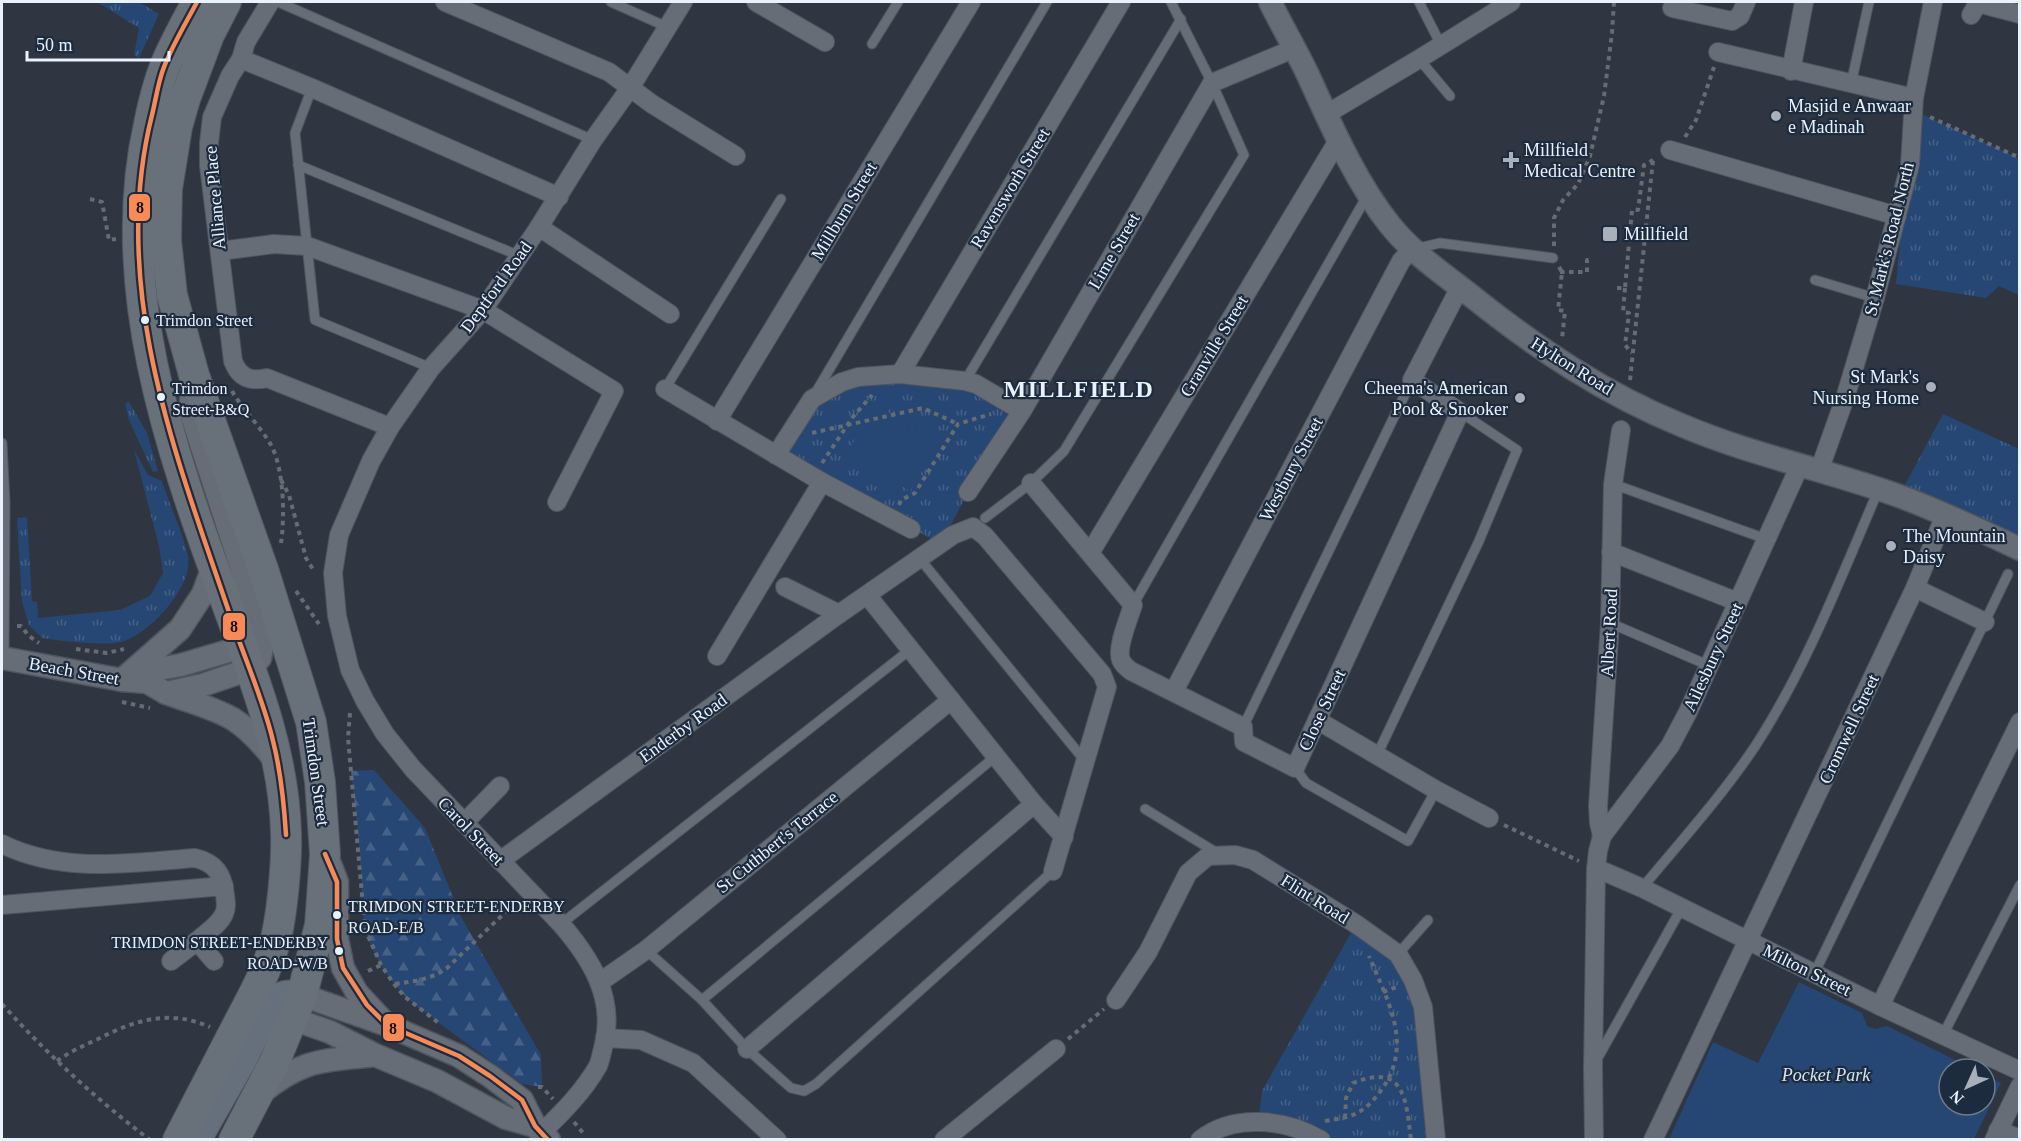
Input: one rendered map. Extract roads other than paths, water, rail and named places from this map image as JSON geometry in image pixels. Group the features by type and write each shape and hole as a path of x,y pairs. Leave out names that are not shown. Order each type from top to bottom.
{"highway":[{"name":"Trimdon Street","path":"197,2 164,67 154,100 139,179 136,217 138,263 143,313 160,399 213,567 252,654 278,764 284,800 286,835 274,944 282,999"},
{"name":"Trimdon Street","path":"226,2 209,35 177,127 166,189 166,240 172,295 194,375 263,569 313,732 326,854 320,925 282,999"},
{"path":"234,1140 257,1096 282,999"},
{"path":"178,1140 282,999"}],"main road":[{"path":"198,1140 282,999"}],"street":[{"name":"Alliance Place","path":"270,2 246,42 241,59 230,76 212,117 209,143 209,166 233,361 233,379 243,377 256,381 267,378 390,427"},
{"path":"445,2 609,72 736,156"},
{"name":"Deptford Road","path":"325,622 339,535 371,461 390,427 431,368 483,310 559,197 593,140 630,88 683,2"},
{"path":"756,2 825,42"},
{"name":"Millburn Street","path":"717,421 971,2"},
{"name":"Ravensworh Street","path":"895,374 1121,2"},
{"name":"Hylton Road","path":"1270,2 1325,115 1368,194 1389,224 1412,249 1515,330 1559,353 1638,406 1682,426 1722,441 1879,490 1945,515 2019,549"},
{"path":"1672,8 1732,21 1740,16 1746,2"},
{"path":"1791,70 1804,2"},
{"name":"St Mark's Road North","path":"1810,468 1845,398 1897,216 1910,165 1913,104 1933,2"},
{"path":"1325,115 1419,60 1507,3"},
{"path":"1971,15 1978,3 2019,14"},
{"path":"1212,83 1293,49"},
{"path":"1719,52 1851,84 1913,104"},
{"path":"241,59 559,197"},
{"name":"Lime Street","path":"968,492 1212,83"},
{"name":"Granville Street","path":"1090,554 1339,139"},
{"path":"1670,150 1897,216"},
{"path":"539,227 670,314"},
{"path":"220,251 274,244 307,246 483,310 614,391 557,502"},
{"name":"Westbury Street","path":"1174,691 1401,261 1412,249"},
{"path":"1460,287 1412,380 1460,412"},
{"path":"781,447 812,399 842,382 858,377 895,374 965,381 976,384 1018,409"},
{"path":"194,375 190,410 264,637 252,654 281,659 297,675"},
{"path":"665,389 717,421 781,447 818,479 911,529"},
{"name":"Close Street","path":"1133,605 1120,648 1120,658 1131,671 1243,727 1244,742 1295,768 1460,412"},
{"name":"Albert Road","path":"1602,836 1598,806 1610,623 1613,484 1621,430"},
{"name":"Ailesbury Street","path":"1602,836 1670,746 1710,666 1766,539 1810,468"},
{"path":"717,656 818,479"},
{"path":"1031,483 1133,605"},
{"name":"Cromwell Street","path":"1653,1140 1915,588 1945,515"},
{"name":"Enderby Road","path":"500,861 839,614 952,535 973,527 985,536 1102,674 1107,687 1085,761"},
{"path":"1611,552 1738,602"},
{"path":"122,680 180,628 203,594 213,567"},
{"path":"785,587 839,614"},
{"path":"1915,588 1985,622"},
{"path":"867,595 1034,804 1064,837"},
{"name":"Carol Street","path":"325,622 364,701 385,734 412,769 577,942 600,982 606,1001 608,1020 599,1063 585,1087 542,1132"},
{"name":"Beach Street","path":"3,658 156,687 203,686 252,654"},
{"path":"156,687 218,711 234,720 265,747 278,764"},
{"name":"St Cuthbert's Terrace","path":"600,982 646,950 951,700"},
{"path":"1317,720 1436,790 1489,818"},
{"path":"1880,1006 2019,722"},
{"path":"1053,871 1085,761"},
{"path":"464,823 500,786"},
{"path":"747,1049 1034,804"},
{"path":"1594,1140 1596,869 1602,836"},
{"path":"2,844 36,857 65,863 96,866 195,858 213,866 220,873 224,886 225,912 220,920 197,941 171,961"},
{"path":"326,854 337,882 337,939 343,968 357,993 387,1025"},
{"path":"1116,1000 1148,952 1188,873 1208,856 1220,854"},
{"name":"Flint Road","path":"1220,854 1253,860 1356,924 1398,954 1413,980 1423,1007 1436,1140"},
{"name":"Milton Street","path":"1596,869 1642,888 1814,974 2019,1071"},
{"path":"2,905 224,886"},
{"path":"197,941 214,961"},
{"path":"282,999 387,1025 451,1052 490,1076 522,1100 542,1132"},
{"path":"282,999 330,1032 375,1055 437,1081 506,1118 542,1132"},
{"path":"605,1038 641,1040 693,1063 777,1140"},
{"path":"944,1140 1056,1049"},
{"path":"257,1096 284,1075 311,1063 375,1055"},
{"path":"2019,1086 1996,1135 2019,1139"},
{"path":"1200,1140 1220,1129 1240,1124 1279,1123 1294,1126 1321,1140"}],"lane":[{"path":"278,2 593,140"},
{"path":"611,2 667,27"},
{"path":"872,45 898,2"},
{"path":"812,399 1047,2"},
{"path":"985,518 1031,483 1064,451 1244,155 1212,83 1171,2"},
{"path":"1419,2 1441,45"},
{"path":"1851,84 1869,2"},
{"path":"965,381 1181,19"},
{"path":"1419,60 1450,96"},
{"path":"312,88 295,133 315,321 431,368"},
{"path":"298,165 520,256"},
{"path":"1133,605 1368,194"},
{"path":"665,389 782,199"},
{"path":"1412,249 1440,243 1553,258"},
{"path":"1815,280 1875,298"},
{"path":"1243,727 1412,380"},
{"path":"1377,755 1479,541 1517,450 1460,412"},
{"path":"2,443 5,502 3,658"},
{"path":"1613,484 1766,539"},
{"path":"1642,888 1715,801 1765,729 1819,630 1879,490"},
{"path":"920,559 1085,761"},
{"path":"1814,974 2008,574"},
{"path":"1610,623 1710,666"},
{"path":"561,924 911,649"},
{"path":"702,1000 996,756"},
{"path":"1295,768 1306,783 1408,841 1436,790"},
{"path":"1144,809 1220,854"},
{"path":"646,950 702,1000 747,1049 791,1088 804,1091 816,1084 1053,871"},
{"path":"1943,1035 2019,885"},
{"path":"1593,1068 1681,909"},
{"path":"1398,954 1428,920"}],"place":[{"name":"Masjid e Anwaar e Madinah","path":"1776,116"},
{"name":"Millfield Medical Centre","path":"1511,160"},
{"name":"Millfield","path":"1610,234"},
{"name":"Trimdon Street","path":"145,320"},
{"name":"St Mark's Nursing Home","path":"1931,387"},
{"name":"Trimdon Street-B&Q","path":"161,397"},
{"name":"Cheema's American Pool & Snooker","path":"1520,398"},
{"name":"The Mountain Daisy","path":"1891,546"},
{"name":"TRIMDON STREET-ENDERBY ROAD-E/B","path":"337,915"},
{"name":"TRIMDON STREET-ENDERBY ROAD-W/B","path":"339,951"}],"district":[{"name":"MILLFIELD","path":"1079,389"}],"park label":[{"name":"Pocket Park","path":"1826,1075"}]}
